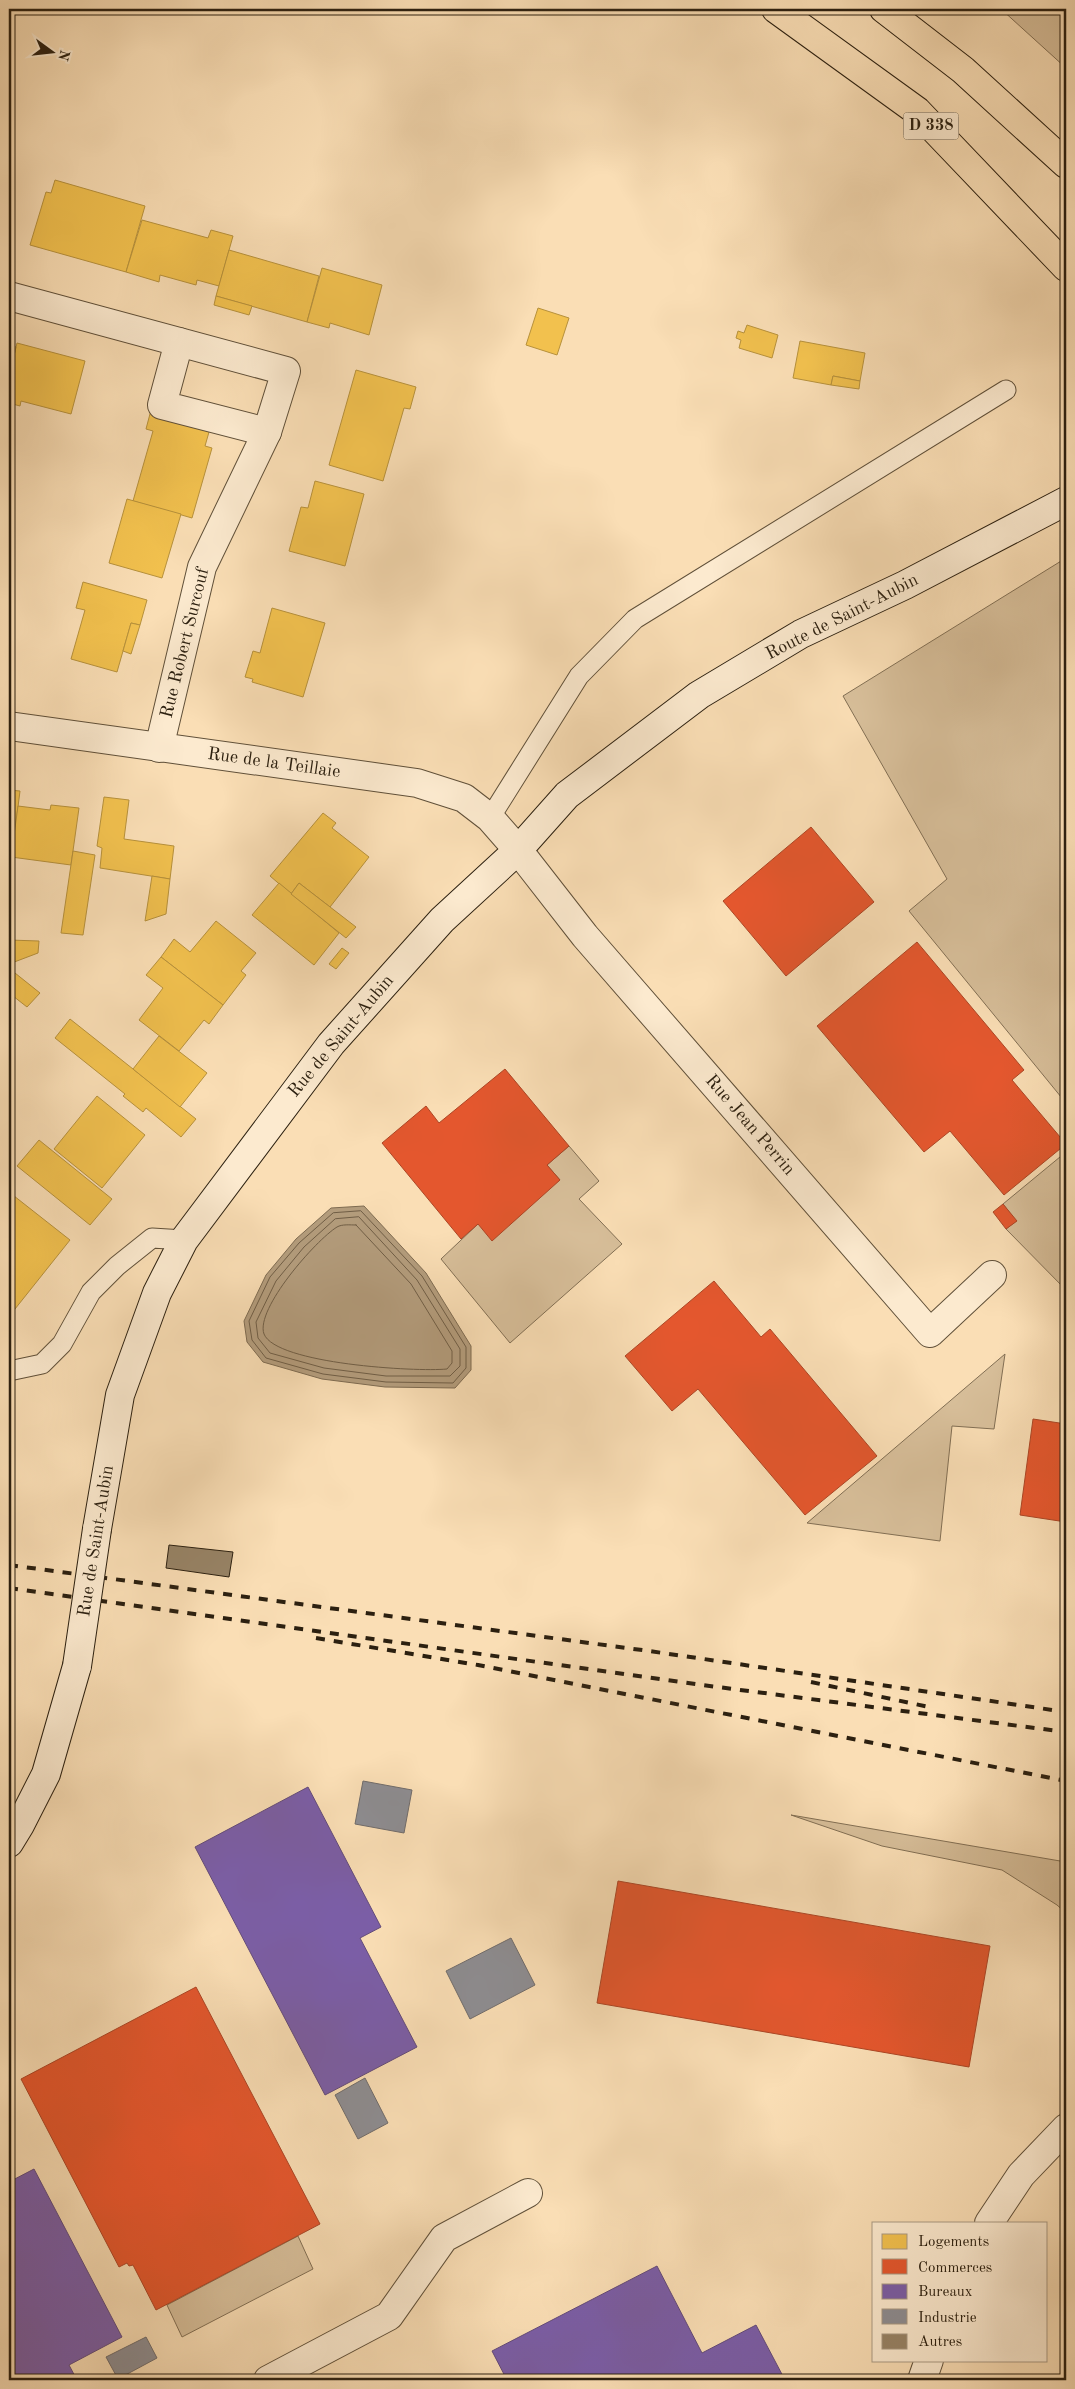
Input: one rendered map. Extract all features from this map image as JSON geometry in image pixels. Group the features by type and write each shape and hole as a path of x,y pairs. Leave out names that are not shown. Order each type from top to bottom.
{"highway":[{"name":"D 338","path":"776,9 917,111 1066,267"},
{"path":"884,9 963,70 1066,164"}],"street":[{"name":"Rue Robert Surcouf","path":"9,296 286,371 267,432 202,566 159,748"},
{"path":"179,342 162,405 267,432"},
{"name":"Route de Saint-Aubin","path":"518,850 567,796 699,695 801,634 905,585 1066,500"},
{"name":"Rue de la Teillaie","path":"9,726 417,784 464,798 490,818 518,850"},
{"name":"Rue de Saint-Aubin","path":"9,1843 46,1774 77,1666 97,1529 120,1395 157,1293 184,1240 331,1044 442,920 518,850"},
{"name":"Rue Jean Perrin","path":"518,850 585,936 930,1333 992,1275"},
{"path":"991,2222 1022,2175 1066,2128"},
{"path":"268,2380 389,2316 444,2238 528,2193"},
{"path":"922,2380 928,2362"}],"lane":[{"path":"490,818 579,676 636,619 1006,390"},
{"path":"9,1371 42,1364 62,1344 91,1292 117,1266 152,1238 184,1240"}],"shaded area":[{"path":"1001,9 1066,9 1066,68"},
{"path":"1066,558 1066,1103 909,911 947,879 843,696"},
{"path":"569,1146 599,1181 579,1199 622,1244 510,1343 441,1259 478,1224 560,1180 547,1165"},
{"path":"1066,1152 1066,1290 1006,1229 1016,1221 1003,1204"},
{"path":"1005,1354 994,1429 952,1426 940,1541 807,1523"},
{"path":"791,1815 1066,1862 1066,1913 1057,1905 1002,1870 882,1846"},
{"path":"298,2236 313,2269 182,2337 167,2305"}],"water":[{"path":"364,1206 426,1273 471,1346 471,1370 455,1388 385,1387 322,1379 263,1362 247,1342 244,1321 266,1275 296,1239 331,1208"}],"building: Logements":[{"path":"9,175 13,176 9,191"},
{"path":"55,180 145,206 126,272 30,245 46,192 51,193"},
{"path":"142,220 208,238 211,230 233,236 219,286 197,280 196,285 160,275 159,282 126,272"},
{"path":"229,250 319,276 307,322 216,296"},
{"path":"322,268 382,285 369,335 330,323 329,328 307,322"},
{"path":"216,296 252,306 249,315 214,305"},
{"path":"538,308 569,318 557,355 526,345"},
{"path":"747,325 778,335 772,358 739,348 741,340 736,338 738,331 744,333"},
{"path":"800,341 865,353 860,381 833,376 831,385 793,378"},
{"path":"17,343 85,361 71,414 21,401 20,406 9,403 9,376"},
{"path":"9,345 16,347 9,376"},
{"path":"356,370 416,387 410,409 404,408 383,481 329,465"},
{"path":"833,376 860,381 859,389 831,385"},
{"path":"151,410 211,425 205,446 212,448 192,518 133,501 153,431 146,429"},
{"path":"315,481 364,494 345,566 289,551 301,507 308,508"},
{"path":"127,499 181,514 162,578 109,563"},
{"path":"83,582 147,600 140,625 131,623 117,672 71,659 85,610 76,608"},
{"path":"272,608 325,623 303,697 252,682 253,679 245,677 253,651 260,653"},
{"path":"131,623 140,625 131,654 123,651"},
{"path":"9,790 20,791 11,862 9,862"},
{"path":"104,797 129,800 124,839 174,846 170,879 100,868 102,848 97,846"},
{"path":"51,805 79,808 71,865 11,857 18,806 50,810"},
{"path":"323,813 336,823 332,828 369,857 330,907 299,883 291,894 270,876"},
{"path":"73,851 95,855 83,935 61,933"},
{"path":"152,876 170,879 166,914 145,921"},
{"path":"279,883 339,933 314,965 252,915"},
{"path":"299,883 356,927 346,938 291,894"},
{"path":"216,921 256,953 241,971 246,975 223,1005 161,957 174,939 190,952"},
{"path":"9,940 39,941 38,953 9,964"},
{"path":"342,948 349,953 336,969 329,964"},
{"path":"161,957 223,1005 209,1024 204,1020 179,1051 139,1020 163,988 146,975"},
{"path":"15,973 40,993 27,1007 13,996 9,997 9,976"},
{"path":"70,1019 196,1119 181,1137 146,1108 143,1112 123,1096 125,1094 55,1038"},
{"path":"159,1036 207,1073 180,1107 133,1069"},
{"path":"97,1096 145,1135 102,1188 54,1149"},
{"path":"39,1140 112,1199 90,1225 17,1166"},
{"path":"9,1192 70,1240 11,1314 9,1313"}],"building: Commerces":[{"path":"811,827 874,902 786,976 723,901"},
{"path":"917,942 1024,1070 1012,1080 1066,1144 1004,1195 950,1131 924,1152 817,1026"},
{"path":"505,1069 569,1146 547,1165 560,1180 492,1241 478,1224 461,1239 382,1143 426,1106 439,1123"},
{"path":"1003,1204 1017,1221 1006,1229 993,1212"},
{"path":"714,1281 761,1337 770,1329 877,1456 805,1515 698,1389 672,1411 625,1356"},
{"path":"1033,1419 1066,1424 1066,1522 1020,1515"},
{"path":"618,1881 990,1946 969,2067 597,2003"},
{"path":"196,1987 320,2224 156,2310 133,2265 129,2266 127,2263 119,2267 21,2079"}],"building: Bureaux":[{"path":"308,1787 381,1927 360,1938 417,2047 325,2095 195,1847"},
{"path":"34,2169 122,2337 69,2365 77,2380 9,2380 9,2182"},
{"path":"657,2266 702,2353 756,2325 785,2380 507,2380 492,2351"}],"building: Industrie":[{"path":"363,1781 412,1790 404,1833 355,1824"},
{"path":"511,1938 535,1985 470,2019 446,1971"},
{"path":"365,2078 388,2123 358,2139 335,2095"},
{"path":"146,2337 157,2358 118,2379 106,2357"}],"building: Autres":[{"path":"169,1545 233,1552 229,1577 166,1568"}],"railway":[{"path":"9,1565 649,1651 1066,1712"},
{"path":"9,1588 702,1685 1066,1732"},
{"path":"316,1638 478,1665 1066,1781"},
{"path":"811,1682 934,1708"}]}
